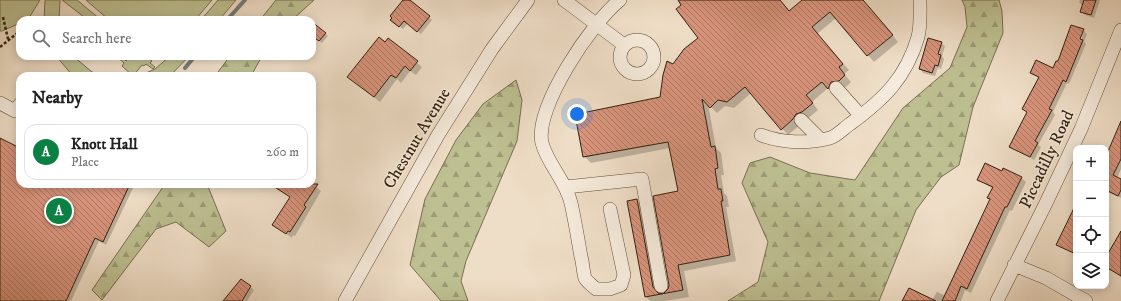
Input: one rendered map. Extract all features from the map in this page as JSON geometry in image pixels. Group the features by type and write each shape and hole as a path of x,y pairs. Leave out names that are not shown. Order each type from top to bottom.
{"street":[{"name":"Chestnut Avenue","path":"345,301 438,135 492,48 528,0"},
{"path":"564,0 624,45"},
{"path":"610,209 624,276 621,285 610,289 596,289 586,279 571,201 566,187 546,153 540,133 546,109 566,70 597,24 610,8 620,0"},
{"path":"761,135 790,141 831,137 861,116 890,92 911,56 918,35 920,0"},
{"name":"Piccadilly Road","path":"997,301 1046,203 1080,129 1121,30"},
{"path":"836,88 861,116"},
{"path":"0,104 16,111"},
{"path":"801,120 820,139"},
{"path":"566,187 642,179 661,286"},
{"path":"1014,265 1046,278 1086,301"}],"path":[{"path":"3,17 8,39"},
{"path":"0,47 16,34"}],"green space":[{"path":"0,0 40,0 30,16 16,16 16,25 0,31"},
{"path":"45,0 60,0 59,16 44,16"},
{"path":"62,0 77,0 96,16 83,16"},
{"path":"86,0 212,0 198,16 104,16"},
{"path":"218,0 236,0 222,16 204,16"},
{"path":"276,0 314,0 296,16 263,16"},
{"path":"962,0 999,0 1002,11 1003,33 973,107 959,165 941,177 916,210 879,301 728,301 758,282 768,242 742,183 750,163 770,157 810,173 855,180 903,108 950,68 967,27 965,7"},
{"path":"59,60 78,60 92,72 70,72"},
{"path":"121,60 151,60 152,61 150,63 155,67 153,69 146,64 144,66 142,65 136,72 129,72 122,66 124,63"},
{"path":"165,60 185,60 174,72 148,72 155,69"},
{"path":"227,60 260,60 253,72 218,72"},
{"path":"516,80 522,100 517,141 466,261 461,281 468,301 441,301 410,265 425,199 456,140 483,104"},
{"path":"162,188 209,188 226,231 209,247 176,222 156,229 102,300 92,290"}],"building":[{"path":"403,0 410,0 430,16 417,32 404,21 399,27 390,20 392,18 390,16"},
{"path":"678,0 780,0 789,11 802,0 863,0 893,35 867,56 830,12 812,27 843,64 839,67 845,75 839,81 831,82 828,89 822,82 806,95 813,103 802,112 796,114 793,119 781,130 745,87 727,102 718,100 710,108 702,99 711,147 715,146 718,168 715,169 718,189 721,189 723,201 721,201 730,255 678,265 683,290 663,294 668,289 669,285 653,196 678,191 668,142 583,157 576,120 583,119 582,113 660,97 663,75 667,61 673,64 684,49 698,38 676,9 681,5"},
{"path":"1084,0 1096,0 1091,15 1080,12"},
{"path":"316,25 326,33 319,41 316,39"},
{"path":"1071,25 1084,29 1080,39 1083,40 1066,82 1063,80 1049,109 1052,110 1035,141 1038,143 1030,157 1009,147 1027,112 1022,109 1039,77 1030,73 1036,60 1053,68 1056,61 1058,61"},
{"path":"379,37 385,42 388,38 418,61 410,71 405,66 396,78 391,75 374,97 347,77"},
{"path":"928,38 942,42 938,54 941,55 938,66 935,65 932,73 919,69"},
{"path":"1121,121 1121,159 1113,175 1121,179 1121,190 1118,196 1109,192 1109,149"},
{"path":"0,138 16,146 16,188 128,188 103,242 95,238 66,301 0,301"},
{"path":"985,163 1002,171 1003,168 1022,177 1007,207 1005,207 967,289 961,286 955,301 942,301 990,199 987,198 993,187 977,180"},
{"path":"276,188 315,188 304,205 306,207 290,232 288,231 286,234 272,225 290,197"},
{"path":"637,199 653,287 658,293 662,294 645,297 627,201"},
{"path":"1073,210 1073,253 1056,245"},
{"path":"1121,231 1121,276 1109,269 1109,252"},
{"path":"241,279 251,286 242,301 223,301"},
{"path":"909,288 936,301 902,301"}],"waterway":[{"path":"231,16 245,0"},
{"path":"185,68 192,60"}],"place":[{"name":"Knott Hall","path":"59,211"}]}
